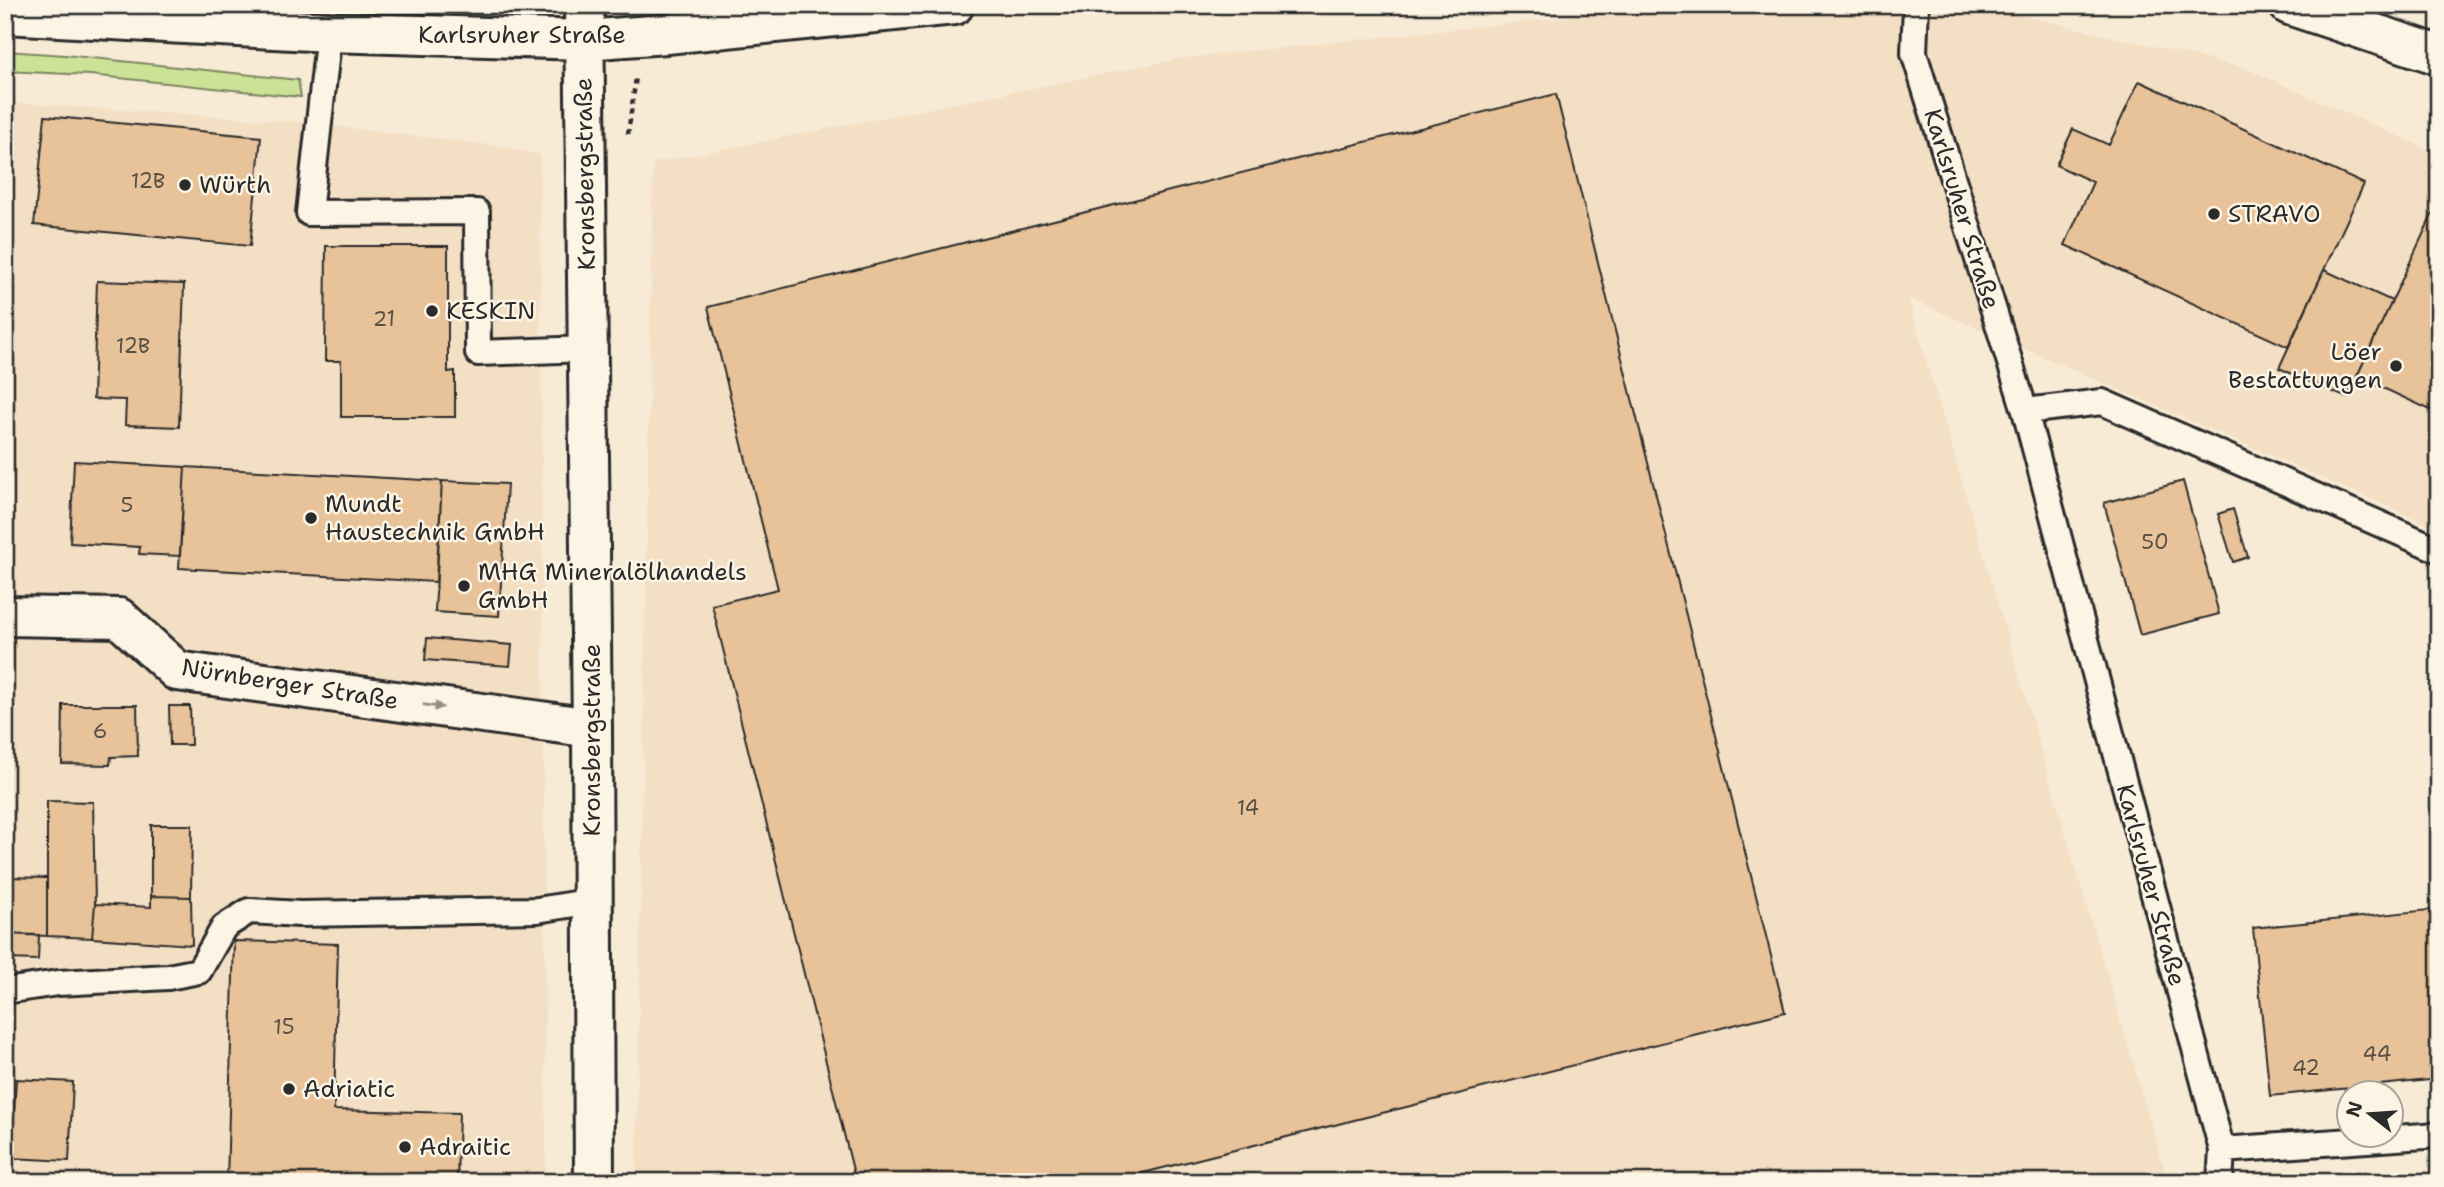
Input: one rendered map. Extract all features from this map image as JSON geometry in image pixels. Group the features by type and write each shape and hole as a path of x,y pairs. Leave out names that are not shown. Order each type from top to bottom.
{"main road":[{"name":"Karlsruher Straße","path":"5,14 330,32 584,23 666,34 954,5"},
{"path":"2289,5 2439,55"},
{"name":"Kronsbergstraße","path":"584,23 594,1182"},
{"name":"Nürnberger Straße","path":"5,616 119,618 177,671 592,728"}],"lane":[{"name":"Karlsruher Straße","path":"1916,5 1914,53 2025,411 2222,1150 2220,1182"},
{"path":"330,32 309,213 477,212 478,353 587,349"},
{"path":"2025,411 2102,402 2439,550"},
{"path":"5,991 58,983 168,977 199,971 224,927 249,911 300,914 537,910 593,901"},
{"path":"2222,1150 2439,1135"}],"shaded area":[{"path":"1681,5 1978,5 2245,68 2439,154 2439,529 1908,298 2168,1182 636,1182 653,163 1184,58"},
{"path":"5,102 301,122 506,147 540,155 546,1182 5,1182"}],"green space":[{"path":"5,51 298,80 301,97 90,75 5,71"}],"building":[{"name":"STRAVO","path":"2139,81 2364,184 2288,347 2065,245 2093,182 2056,165 2073,129 2109,145"},
{"path":"1556,94 1785,1012 1107,1182 856,1182 712,605 778,589 708,307"},
{"path":"45,116 261,137 250,246 34,225"},
{"path":"2439,200 2439,414 2357,376"},
{"path":"326,246 448,246 448,372 455,371 455,417 341,417 341,361 325,361"},
{"path":"2324,270 2392,301 2347,398 2279,368"},
{"path":"97,281 184,284 179,427 125,425 126,400 93,399"},
{"path":"74,461 185,467 180,556 139,554 140,547 70,543"},
{"name":"Mundt Haustechnik GmbH","path":"185,467 442,481 436,582 179,568"},
{"path":"442,481 507,484 499,616 435,612"},
{"path":"2183,481 2219,614 2140,635 2104,503"},
{"path":"2233,509 2248,557 2233,562 2218,514"},
{"path":"427,638 512,645 510,666 425,660"},
{"path":"63,705 137,705 138,756 111,757 110,765 62,764"},
{"path":"169,706 190,706 191,745 170,745"},
{"path":"47,801 93,802 95,904 92,938 47,936"},
{"path":"151,825 192,825 191,897 151,896"},
{"path":"5,877 47,878 47,936 5,934"},
{"path":"151,896 191,897 192,945 92,938 95,904 151,907"},
{"path":"2439,909 2439,1079 2406,1082 2406,1078 2336,1078 2336,1089 2270,1096 2253,928"},
{"path":"5,934 39,935 38,960 5,959"},
{"path":"234,941 338,944 334,1110 459,1113 457,1182 227,1182"},
{"path":"16,1079 73,1082 69,1161 11,1158"}],"place":[{"name":"Würth","path":"185,185"},
{"name":"STRAVO","path":"2214,214"},
{"name":"KESKIN","path":"432,311"},
{"name":"Löer Bestattungen","path":"2396,366"},
{"name":"Mundt Haustechnik GmbH","path":"311,518"},
{"name":"MHG Mineralölhandels GmbH","path":"464,586"},
{"name":"Adriatic","path":"289,1089"},
{"name":"Adraitic","path":"405,1147"}]}
